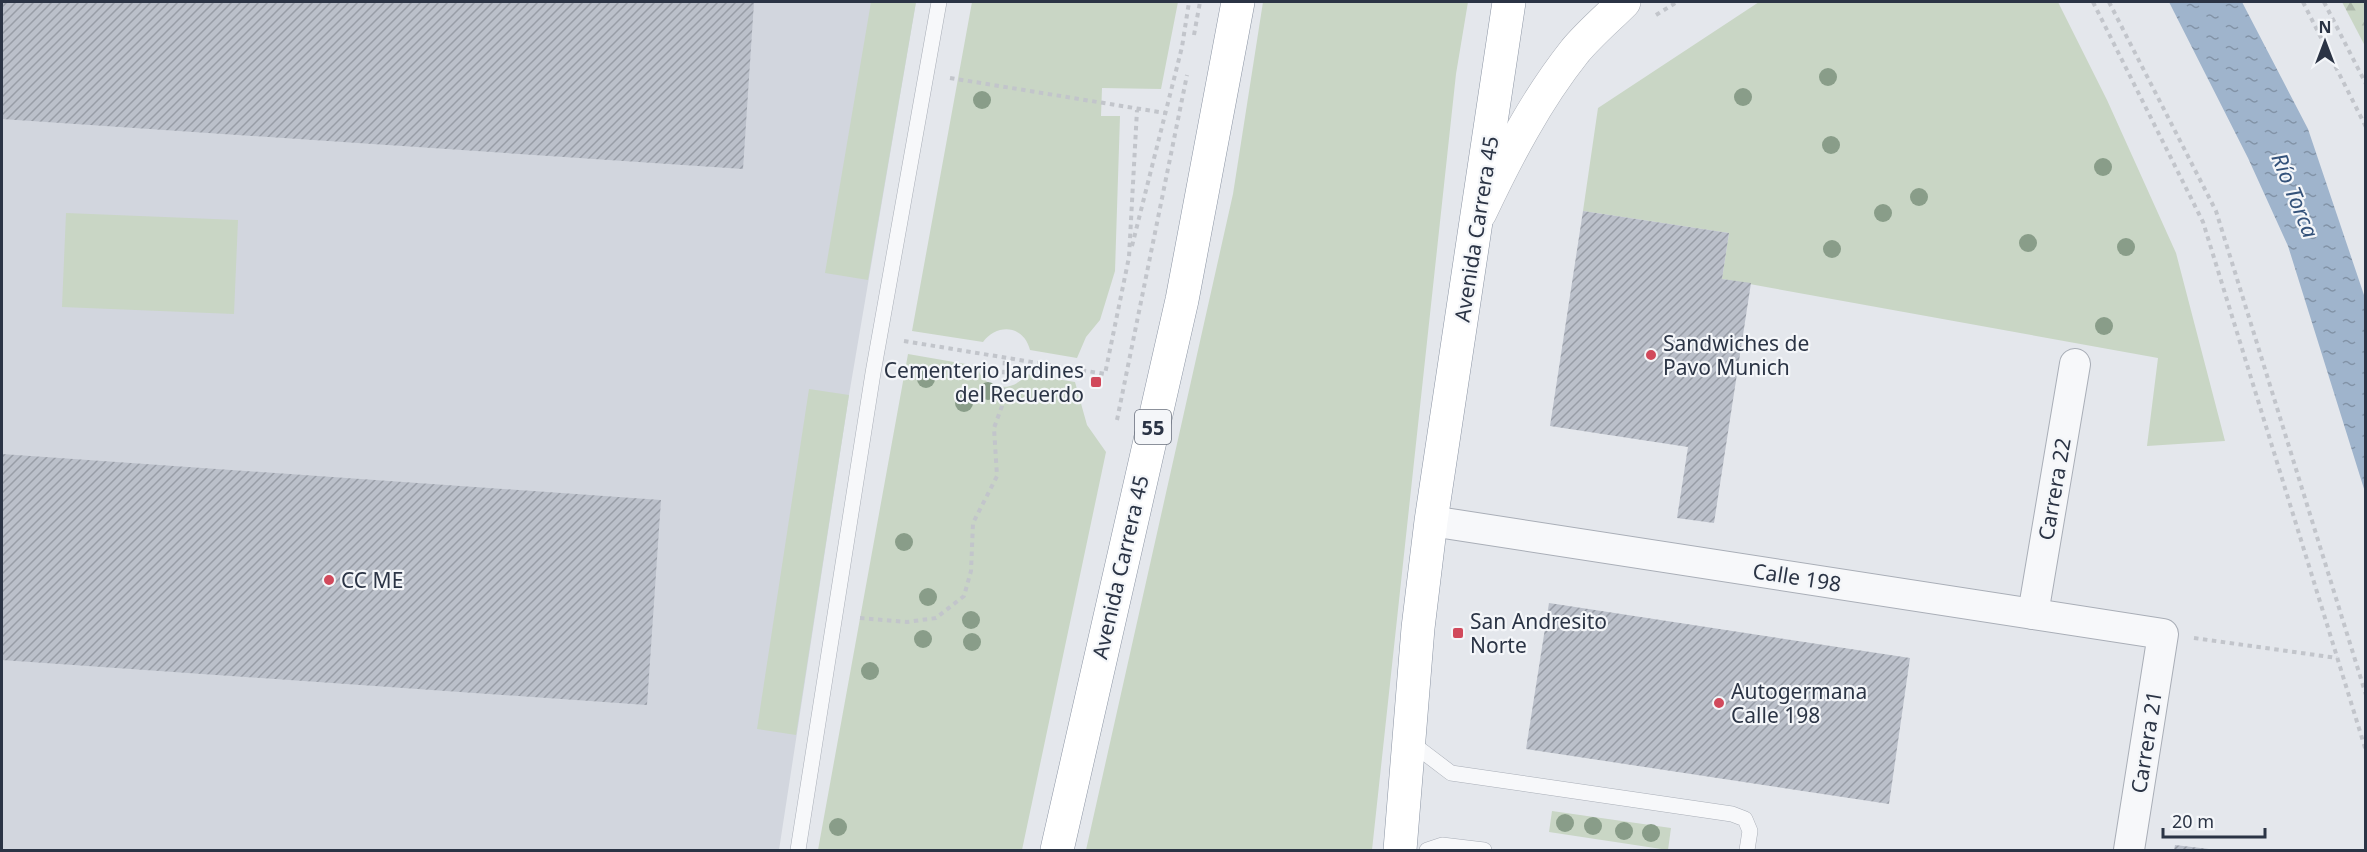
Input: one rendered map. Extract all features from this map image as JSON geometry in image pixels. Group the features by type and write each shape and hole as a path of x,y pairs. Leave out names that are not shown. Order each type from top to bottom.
{"main road":[{"name":"Avenida Carrera 45","path":"1057,850 1182,300 1238,2"},
{"name":"Avenida Carrera 45","path":"1400,850 1418,628 1431,521 1509,2"},
{"path":"1478,217 1538,103 1576,50 1624,2"}],"street":[{"name":"Carrera 22","path":"2033,614 2075,364"},
{"name":"Calle 198","path":"1431,521 2163,634"},
{"name":"Carrera 21","path":"2129,850 2163,634"}],"lane":[{"path":"798,850 873,373 939,2"},
{"path":"1409,741 1451,773 1732,814 1745,819 1750,831 1747,850"},
{"path":"1427,850 1442,845 1484,850"}],"path":[{"path":"910,342 1105,374 1129,257 1182,46 1189,2"},
{"path":"2093,2 2202,222 2366,751"},
{"path":"2109,2 2216,211 2366,695"},
{"path":"2303,2 2366,127"},
{"path":"2324,2 2366,84"},
{"path":"947,78 1165,113"},
{"path":"1129,257 1137,110"},
{"path":"901,341 903,329"},
{"path":"851,616 907,622 936,618 964,596 971,571 974,523 997,476 994,428 1002,406 1005,358"},
{"path":"2163,634 2337,658"}],"shaded area":[{"path":"2,2 916,2 849,395 779,850 2,850"}],"green space":[{"path":"871,2 916,2 868,280 825,273"},
{"path":"972,2 1178,2 1161,89 1102,88 1101,116 1120,116 1115,271 1100,320 1086,337 1077,358 1030,350 1027,342 1016,331 995,332 983,342 912,331"},
{"path":"1263,2 1468,2 1456,74 1372,850 1086,850 1233,194"},
{"path":"1759,2 2058,2 2107,100 2176,253 2225,441 2147,446 2158,358 1722,279 1729,233 1583,211 1598,108"},
{"path":"2342,2 2365,2 2365,46"},
{"path":"66,213 238,220 234,314 62,307"},
{"path":"908,354 977,366 985,380 999,386 1014,385 1026,374 1075,382 1087,425 1106,452 1022,850 818,850"},
{"path":"809,389 849,395 796,735 757,729"},
{"path":"1552,811 1671,828 1668,850 1549,832"}],"water":[{"name":"Río Torca","path":"2169,2 2242,2 2308,129 2365,298 2365,492 2288,246 2248,158"}],"building":[{"path":"2,2 754,2 743,169 2,119"},
{"name":"Sandwiches de Pavo Munich","path":"1583,211 1729,233 1722,279 1751,283 1714,523 1677,518 1688,447 1550,426"},
{"name":"CC ME","path":"2,454 661,500 647,705 2,660"},
{"name":"Autogermana Calle 198","path":"1549,603 1910,658 1889,804 1526,749"},
{"path":"2175,845 2209,849 2209,850 2174,850"}],"place":[{"name":"Sandwiches de Pavo Munich","path":"1651,355"},
{"name":"Cementerio Jardines del Recuerdo","path":"1096,382"},
{"name":"CC ME","path":"329,580"},
{"name":"San Andresito Norte","path":"1458,633"},
{"name":"Autogermana Calle 198","path":"1719,703"}]}
